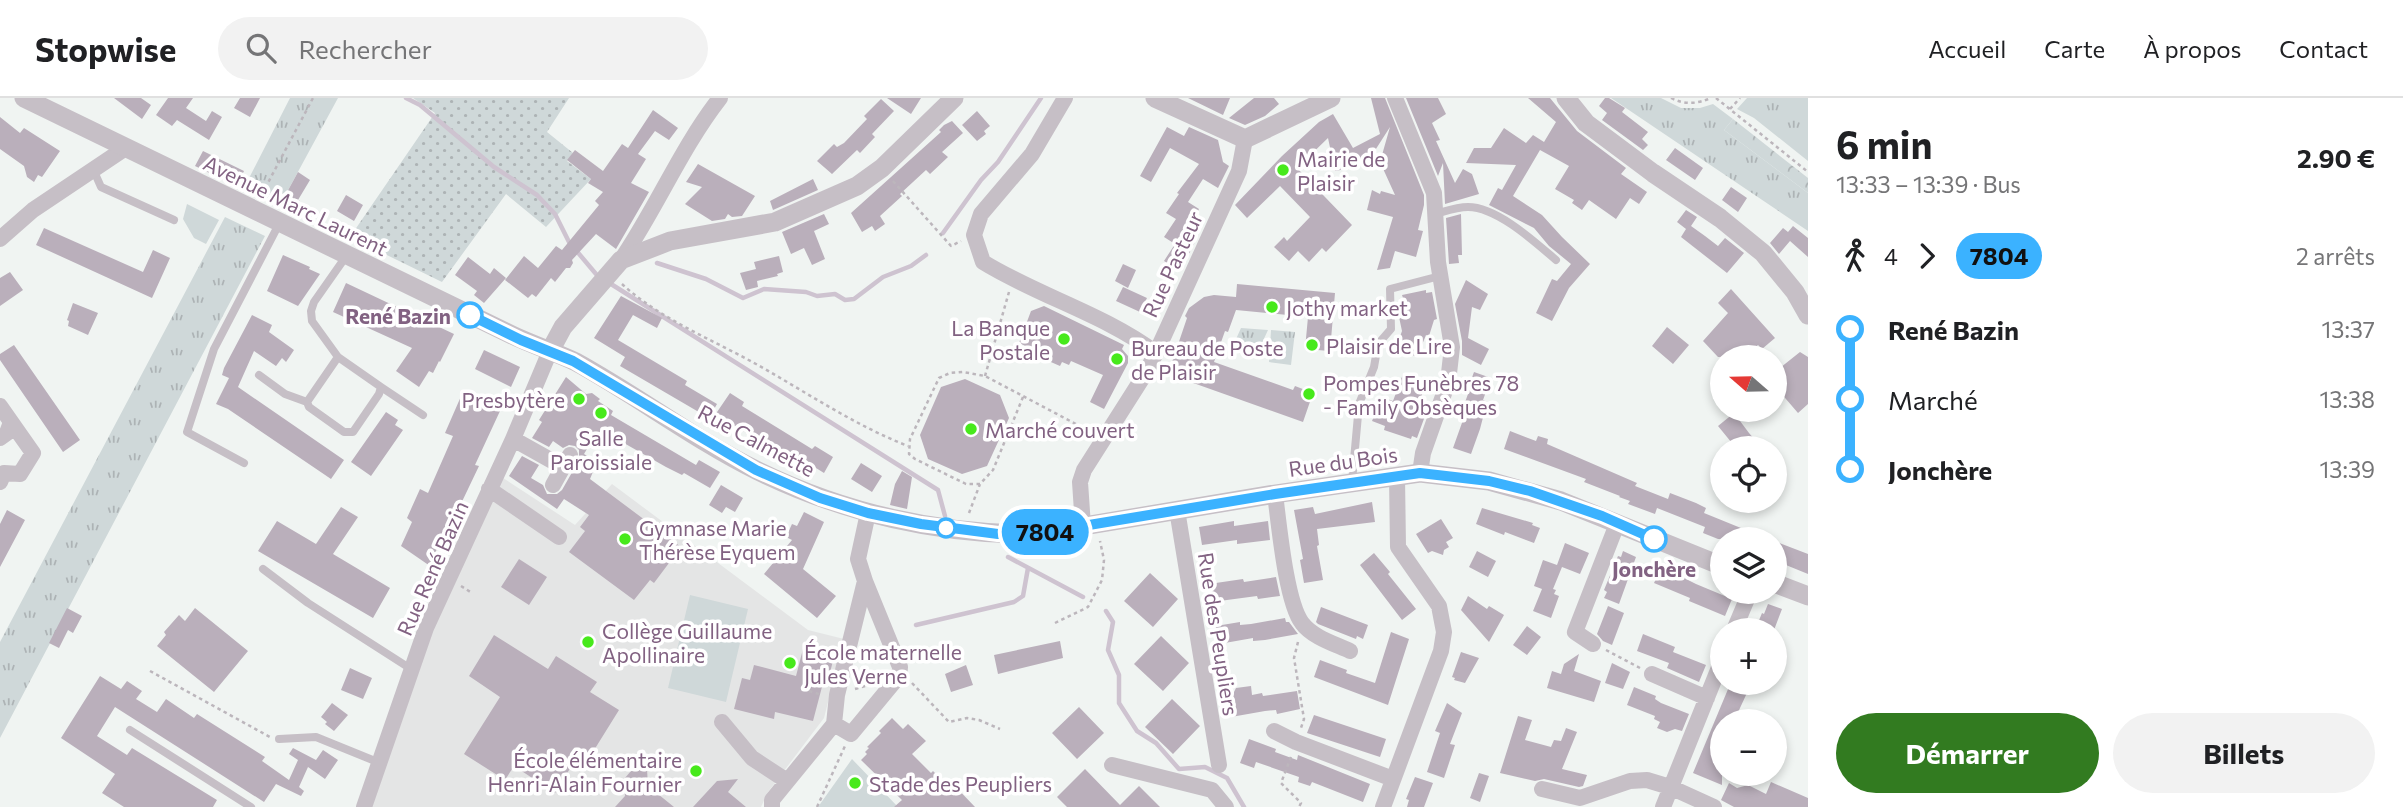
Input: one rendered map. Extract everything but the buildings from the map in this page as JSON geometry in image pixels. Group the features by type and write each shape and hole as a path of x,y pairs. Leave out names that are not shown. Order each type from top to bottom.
{"street":[{"name":"Avenue Marc Laurent","path":"24,98 550,351"},
{"path":"550,351 563,327 634,241 691,138 720,98"},
{"path":"617,264 670,241 775,222 856,186 881,168 954,98"},
{"path":"1065,98 1032,154 981,214 974,235 983,262 1012,280 1133,335 1156,353"},
{"path":"1154,98 1245,139 1331,98"},
{"path":"1395,98 1434,193 1440,276 1452,347 1448,382 1423,453 1420,473"},
{"path":"1566,98 1586,123 1720,218 1763,253 1795,292 1808,315"},
{"name":"Rue Pasteur","path":"1091,531 1080,482 1084,470 1156,353 1239,171 1245,139"},
{"path":"2,235 33,210 127,146"},
{"name":"Rue René Bazin","path":"363,807 426,628 513,439 550,351"},
{"name":"Rue Calmette","path":"550,351 573,361 756,470 820,498 868,513 921,524 998,534 1091,531"},
{"path":"0,405 33,453 20,474 2,474"},
{"path":"0,438 7,433 11,422"},
{"path":"513,439 567,461 553,485"},
{"name":"Rue du Bois","path":"1091,531 1177,510 1420,473 1489,481 1530,491 1582,508 1710,561"},
{"path":"1383,807 1441,651 1444,632 1439,606 1398,547 1397,476"},
{"path":"489,489 559,537"},
{"path":"1275,494 1292,603 1303,625 1350,651"},
{"name":"Rue des Peupliers","path":"1177,510 1220,765"},
{"path":"834,724 851,734 899,676 900,667 858,559 868,513"},
{"path":"1593,644 1575,632 1617,524"},
{"path":"772,807 772,800 834,724 837,695 865,581"},
{"path":"1787,588 1808,596"},
{"path":"1651,674 1707,698"},
{"path":"1663,807 1710,690"},
{"path":"722,722 752,758 788,781"},
{"path":"1274,731 1393,779"},
{"path":"1112,765 1212,790 1226,807"},
{"path":"1542,789 1580,798 1630,781 1647,780 1670,786 1714,807"}],"lane":[{"path":"93,169 101,187 174,220"},
{"path":"1435,214 1469,207 1484,210 1527,236 1556,260"},
{"path":"244,463 187,432 214,349 280,222"},
{"path":"347,255 314,302 312,321 338,357 423,415"},
{"path":"1352,482 1359,404 1374,367 1378,344 1391,329 1390,289 1440,276"},
{"path":"307,402 338,357"},
{"path":"259,375 285,394 307,402 344,432 353,432 381,387"},
{"path":"263,569 308,603 412,669"},
{"path":"130,730 251,807"},
{"path":"279,739 316,737 380,764"}],"path":[{"path":"254,210 313,98"},
{"path":"1671,98 1695,104 1713,98 1808,172"},
{"path":"1730,109 1740,98"},
{"path":"881,168 951,246 974,235"},
{"path":"617,264 623,284 645,303 729,346 879,435 908,446"},
{"path":"985,376 1012,280"},
{"path":"686,326 688,321"},
{"path":"1023,397 993,470 980,484 966,484 909,454 908,446 939,378 950,373 963,372 985,376 1104,438"},
{"path":"1055,623 1088,607 1102,580 1104,560 1091,531"},
{"path":"1299,807 1301,803 1281,783 1304,719 1294,658 1303,625"},
{"path":"1593,644 1651,674"},
{"path":"150,671 250,727 271,738 279,739"},
{"path":"909,680 949,722 967,718 1000,729"},
{"path":"817,807 851,734"}],"shaded area":[{"name":"Collège Guillaume Apollinaire","path":"500,476 575,525 612,484 808,630 844,639 824,718 768,792 761,807 367,807 438,617"}],"green space":[{"path":"290,98 338,98 280,205 245,186"},
{"path":"413,98 569,98 547,132 573,153 567,161 591,179 546,227 506,194 442,282 350,237 435,113"},
{"path":"1611,98 1661,98 1681,108 1700,108 1713,104 1733,119 1724,130 1808,193 1808,231"},
{"path":"1747,98 1808,98 1808,161 1754,118 1737,109"},
{"path":"1733,119 1808,178 1808,193 1724,130"},
{"path":"187,204 219,220 206,244 194,238 183,219"},
{"path":"225,217 265,236 0,738 0,642"},
{"path":"1241,328 1268,330 1256,356 1232,348"},
{"path":"1271,330 1295,332 1291,365 1269,362"},
{"path":"690,595 748,609 726,702 668,688"},
{"name":"Stade des Peupliers","path":"852,759 898,807 818,807"}],"waterway":[{"path":"406,98 420,105 494,167 537,195 555,214 569,242 596,274"},
{"path":"943,233 981,180 998,162 1041,98"},
{"path":"657,263 706,279 743,298 764,289 806,292 817,296 835,294 845,300 854,299 883,277 911,266 926,255"},
{"path":"611,284 938,490 945,516"},
{"path":"1008,557 1083,597"},
{"path":"916,625 1014,602 1023,596 1028,568"},
{"path":"1106,611 1113,622 1108,650 1119,675 1119,703 1137,731 1156,743 1179,769 1205,767 1227,778 1244,807"}],"bus line":[{"name":"7804","path":"470,315 573,361 756,470 834,503 921,524 998,534 1035,534 1420,473 1489,481 1530,491 1602,516 1654,539"}],"place":[{"name":"Mairie de Plaisir","path":"1283,170"},
{"name":"Jothy market","path":"1272,307"},
{"name":"René Bazin","path":"470,315"},
{"name":"La Banque Postale","path":"1064,339"},
{"name":"Plaisir de Lire","path":"1312,345"},
{"name":"Bureau de Poste de Plaisir","path":"1117,359"},
{"name":"Pompes Funèbres 78 - Family Obsèques","path":"1309,394"},
{"name":"Presbytère","path":"579,399"},
{"name":"Salle Paroissiale","path":"601,413"},
{"name":"Marché couvert","path":"971,429"},
{"name":"Gymnase Marie Thérèse Eyquem","path":"625,539"},
{"name":"Jonchère","path":"1654,539"},
{"name":"Collège Guillaume Apollinaire","path":"588,642"},
{"name":"École maternelle Jules Verne","path":"790,663"},
{"name":"École élémentaire Henri-Alain Fournier","path":"696,771"},
{"name":"Stade des Peupliers","path":"855,783"}]}
